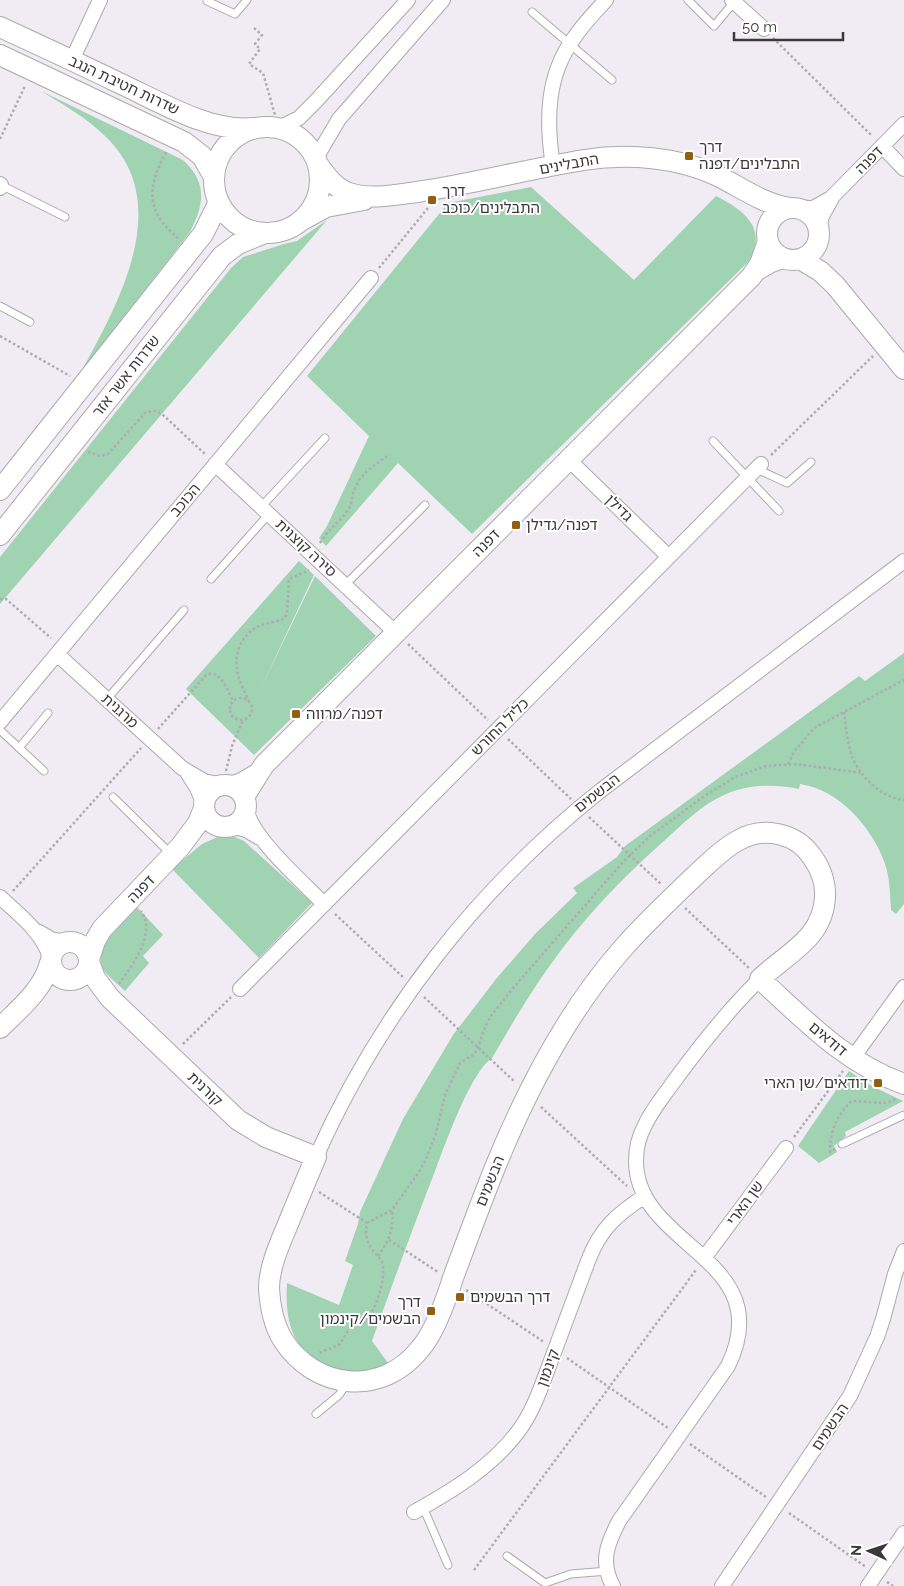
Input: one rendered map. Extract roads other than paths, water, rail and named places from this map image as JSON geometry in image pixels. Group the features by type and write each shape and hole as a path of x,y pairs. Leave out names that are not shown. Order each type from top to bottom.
{"street":[{"path":"72,60 100,0"},
{"path":"279,128 299,118 408,0"},
{"path":"317,162 339,120 443,0"},
{"path":"553,166 549,122 550,94 558,66 570,44 606,0"},
{"path":"733,1 764,29"},
{"name":"שדרות חטיבת הנגב","path":"0,26 196,118 225,126 253,128"},
{"name":"שדרות חטיבת הנגב","path":"0,55 174,137 199,152 214,177"},
{"name":"דפנה","path":"819,234 824,210 834,195 904,124"},
{"path":"253,128 279,128 294,134 307,144 317,162 320,174 319,191 313,207 303,220 282,231 256,232 240,226 228,216 219,202 214,177 218,160 226,146 238,135 253,128"},
{"path":"882,146 904,169"},
{"name":"התבלינים","path":"303,220 326,207 445,188 584,160 630,157 664,160 699,168 774,205 794,208"},
{"name":"התבלינים","path":"317,162 331,182 347,192 368,196 386,196"},
{"name":"התבלינים","path":"747,192 763,211 768,234"},
{"name":"דפנה","path":"794,208 806,209 816,206 834,195"},
{"name":"שדרות אשר אזר","path":"0,490 193,248 206,230 219,202"},
{"path":"835,285 821,256 819,234 815,219 810,213 794,208 782,210 776,214 771,220 768,234 774,251 780,256 794,259 820,271 835,285 904,368"},
{"name":"שדרות אשר אזר","path":"0,535 222,256 238,244 264,233"},
{"name":"דפנה","path":"751,278 760,264 768,234"},
{"path":"794,259 811,253 819,234"},
{"name":"דפנה","path":"224,785 247,777 264,766 751,278 768,266 794,259"},
{"name":"הכוכב","path":"0,722 370,278"},
{"name":"גדילן","path":"569,460 669,557"},
{"name":"סירה קוצנית","path":"215,464 396,633"},
{"name":"כליל החורש","path":"240,990 755,471"},
{"name":"הבשמים","path":"613,1586 606,1559 609,1540 619,1521 728,1366 738,1340 740,1328 737,1304 732,1292 716,1269 662,1219 643,1190 636,1163 636,1151 645,1125 705,1040 760,979 817,928 824,911 826,892 821,872 812,855 798,842 781,834 761,832 739,839 715,857 624,948 596,982 571,1016 528,1094 497,1163 439,1316 421,1349 398,1370 373,1381 347,1382 322,1375 300,1360 282,1339 271,1313 269,1283 278,1250 316,1157 362,1065 413,987 445,944 484,898 523,857 558,825 600,791 904,560"},
{"name":"מרגנית","path":"59,651 107,699 182,768 197,788 204,806"},
{"name":"דפנה","path":"245,802 264,766"},
{"name":"מרגנית","path":"182,768 204,781 224,785"},
{"path":"260,838 246,830 210,820 204,806 211,790 224,785 236,788 245,802 250,820 260,838 324,904"},
{"path":"226,826 241,819 245,802"},
{"name":"דפנה","path":"89,961 95,941 105,927 196,828 203,815 204,806"},
{"name":"דפנה","path":"175,853 199,834 226,826"},
{"path":"0,1028 34,994 49,984 75,980 82,976 88,968 89,961 87,953 82,946 48,938 34,929 2,899"},
{"name":"דפנה","path":"68,942 91,936 105,927"},
{"path":"34,929 45,944 55,974 67,981"},
{"path":"34,994 47,973 55,949 68,942"},
{"name":"קורנית","path":"89,961 95,978 110,998 238,1120 266,1137 316,1157"},
{"name":"דודאים","path":"760,979 819,1033 852,1059 902,1090"},
{"name":"קורנית","path":"67,981 83,984 110,998"},
{"path":"852,1059 904,988"},
{"name":"שן הארי","path":"704,1258 786,1148"},
{"name":"קינמון","path":"419,1509 450,1492 481,1470 512,1439 527,1419 597,1241 613,1220 643,1190"},
{"name":"הבשמים","path":"722,1586 846,1404 880,1328 895,1274 904,1251"},
{"path":"868,1586 904,1533"}],"lane":[{"path":"207,2 235,14 247,0"},
{"path":"688,0 714,26 733,1"},
{"path":"532,12 612,80"},
{"path":"0,186 65,217"},
{"path":"0,306 30,322"},
{"path":"211,579 325,438"},
{"path":"713,441 755,471 786,483 811,462"},
{"path":"755,471 780,511"},
{"path":"345,585 425,505"},
{"path":"107,699 184,610"},
{"path":"19,748 48,713"},
{"path":"0,730 44,771"},
{"path":"113,797 175,853"},
{"path":"842,1144 904,1115"},
{"path":"316,1414 339,1395 347,1382"},
{"path":"419,1509 448,1565"},
{"path":"507,1556 545,1583 571,1574 608,1571"}],"place":[{"name":"דרך התבלינים/דפנה","path":"689,156"},
{"name":"דרך התבלינים/כוכב","path":"432,200"},
{"name":"דפנה/גדילן","path":"516,525"},
{"name":"דפנה/מרווה","path":"296,714"},
{"name":"דודאים/שן הארי","path":"878,1083"},
{"name":"דרך הבשמים","path":"460,1297"},
{"name":"דרך הבשמים/קינמון","path":"431,1311"}]}
